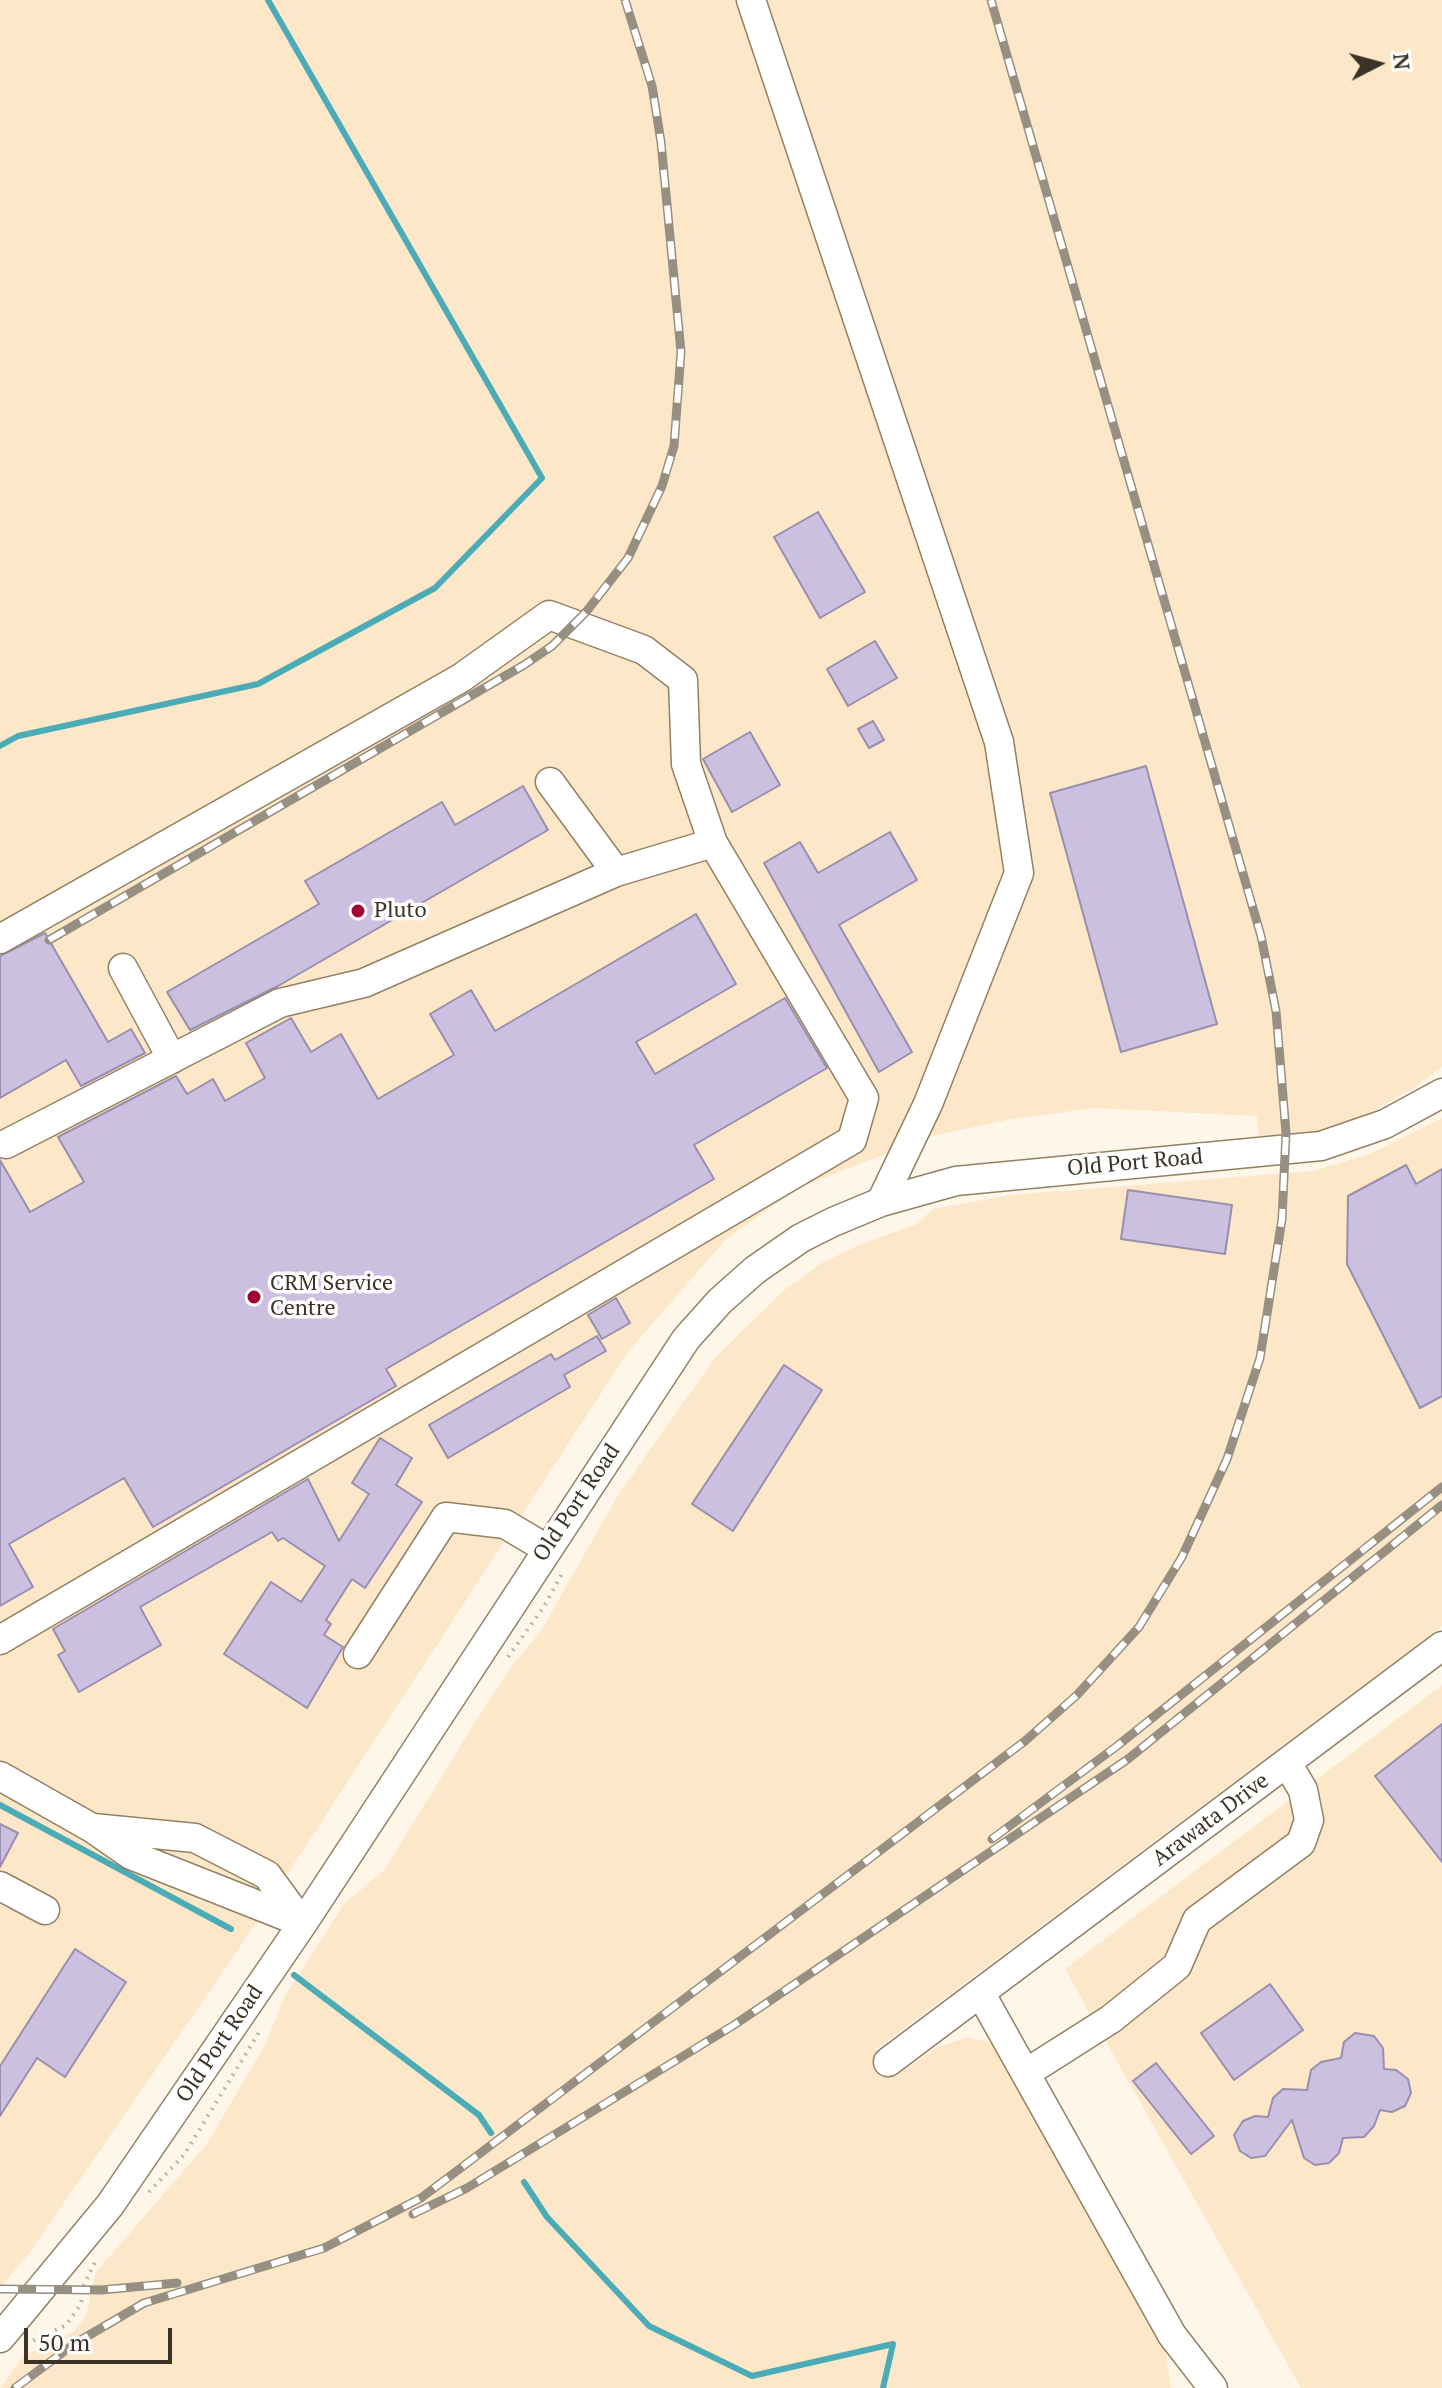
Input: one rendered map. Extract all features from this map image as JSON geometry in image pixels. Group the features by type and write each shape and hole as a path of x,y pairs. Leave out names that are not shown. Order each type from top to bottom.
{"street":[{"path":"751,0 999,742 1019,873 928,1104 881,1202"},
{"path":"0,939 461,678 549,615 644,650 683,680 686,764 713,843 864,1098 852,1140 0,1640"},
{"path":"550,782 616,872"},
{"path":"6,1144 280,1003 364,983 616,872 713,843"},
{"path":"123,968 172,1059"},
{"name":"Old Port Road","path":"8,2344 110,2205 556,1558 686,1339 720,1301 801,1238 881,1202 956,1181 1321,1146 1385,1124 1442,1093"},
{"path":"358,1654 446,1517 505,1524 556,1558"},
{"name":"Arawata Drive","path":"888,2062 1442,1646"},
{"path":"1026,2073 1111,2019 1177,1966 1197,1920 1301,1843 1309,1820 1303,1790 1287,1763"},
{"path":"0,1776 92,1828 131,1855 303,1923"},
{"path":"92,1828 195,1838 267,1875 303,1923"},
{"path":"0,1886 45,1910"},
{"path":"981,1994 1172,2335 1213,2388"}],"path":[{"path":"500,1665 543,1608 556,1558"},
{"path":"140,2201 184,2155 254,2045 264,2022"},
{"path":"8,2344 66,2325 81,2304 84,2285 101,2251"}],"shaded area":[{"path":"0,0 1442,0 1442,1067 1412,1089 1365,1115 1318,1133 1297,1137 1259,1137 1257,1116 1095,1108 1011,1119 928,1137 799,1188 726,1239 628,1352 234,1956 30,2252 0,2288"},
{"path":"1442,1118 1442,1626 875,2050 895,2076 936,2048 968,2037 994,2044 1013,2067 1166,2353 1171,2388 0,2388 22,2357 73,2332 86,2316 96,2272 206,2145 264,2047 285,1996 344,1904 385,1869 472,1727 512,1666 541,1631 618,1495 715,1358 784,1290 822,1263 859,1245 917,1224 933,1209 1010,1195 1314,1171 1372,1153"},
{"path":"1442,1685 1442,2388 1301,2388 1065,1969"}],"building":[{"path":"818,512 865,592 820,618 774,537"},
{"path":"875,641 897,678 848,706 827,669"},
{"path":"873,721 884,740 869,748 858,729"},
{"path":"750,732 780,785 732,812 703,759"},
{"path":"1146,766 1217,1024 1121,1052 1050,793"},
{"name":"Pluto","path":"523,786 548,830 278,986 190,1030 167,992 319,904 305,881 442,802 455,825"},
{"path":"890,832 917,880 839,925 912,1052 879,1072 764,863 800,842 818,873"},
{"name":"CRM Service Centre","path":"696,914 736,984 636,1042 655,1074 785,998 827,1068 694,1145 714,1179 386,1369 396,1386 153,1527 124,1478 9,1544 33,1587 0,1606 0,1160 30,1212 84,1182 58,1137 176,1076 187,1094 213,1079 225,1101 265,1078 246,1043 291,1018 311,1052 341,1034 378,1099 454,1055 430,1014 471,990 495,1031"},
{"path":"45,933 108,1042 131,1029 145,1053 81,1086 66,1060 0,1098 0,956"},
{"path":"1406,1165 1416,1184 1442,1169 1442,1396 1420,1408 1347,1264 1348,1196"},
{"path":"1128,1190 1232,1205 1225,1254 1121,1239"},
{"path":"616,1298 630,1323 602,1339 588,1315"},
{"path":"597,1336 606,1351 564,1375 570,1387 448,1458 429,1425 551,1354 555,1360"},
{"path":"784,1365 822,1390 733,1531 692,1504"},
{"path":"380,1438 412,1458 396,1485 422,1502 365,1588 352,1579 326,1620 331,1624 324,1635 343,1647 307,1708 224,1654 271,1582 301,1602 325,1566 283,1538 278,1541 272,1532 140,1607 161,1645 79,1692 58,1655 65,1651 53,1629 308,1479 339,1541 369,1494 352,1483"},
{"path":"1442,1724 1442,1862 1375,1776"},
{"path":"0,1824 18,1833 0,1867"},
{"path":"75,1949 126,1982 65,2077 37,2058 0,2116 0,2066"},
{"path":"1270,1984 1303,2030 1234,2080 1201,2033"},
{"path":"1355,2033 1374,2036 1383,2048 1384,2069 1396,2070 1408,2079 1411,2093 1405,2106 1392,2112 1380,2110 1374,2126 1364,2137 1343,2138 1339,2153 1329,2163 1315,2165 1304,2158 1292,2120 1265,2156 1251,2158 1240,2151 1234,2135 1243,2121 1255,2116 1268,2117 1273,2098 1283,2089 1307,2090 1311,2070 1321,2062 1341,2058 1344,2042"},
{"path":"1156,2063 1214,2136 1191,2154 1133,2081"}],"waterway":[{"path":"0,746 18,736 258,684 435,588 542,478 268,0"},
{"path":"0,1805 231,1929"},
{"path":"294,1975 479,2115 491,2133"},
{"path":"524,2182 547,2217 649,2326 752,2376 893,2344 883,2388"}],"railway":[{"path":"49,940 524,665 552,646 586,612 628,558 662,486 674,446 681,352 661,142 652,86 625,0"},
{"path":"15,2388 74,2344 144,2303 324,2248 421,2198 1025,1741 1077,1695 1139,1627 1182,1557 1227,1459 1260,1358 1282,1219 1286,1133 1276,1011 1261,936 991,0"},
{"path":"992,1839 1117,1746 1442,1487"},
{"path":"413,2214 467,2188 734,2025 1128,1759 1442,1505"},
{"path":"0,2289 101,2290 177,2283"}],"place":[{"name":"Pluto","path":"358,911"},
{"name":"CRM Service Centre","path":"254,1297"}]}
